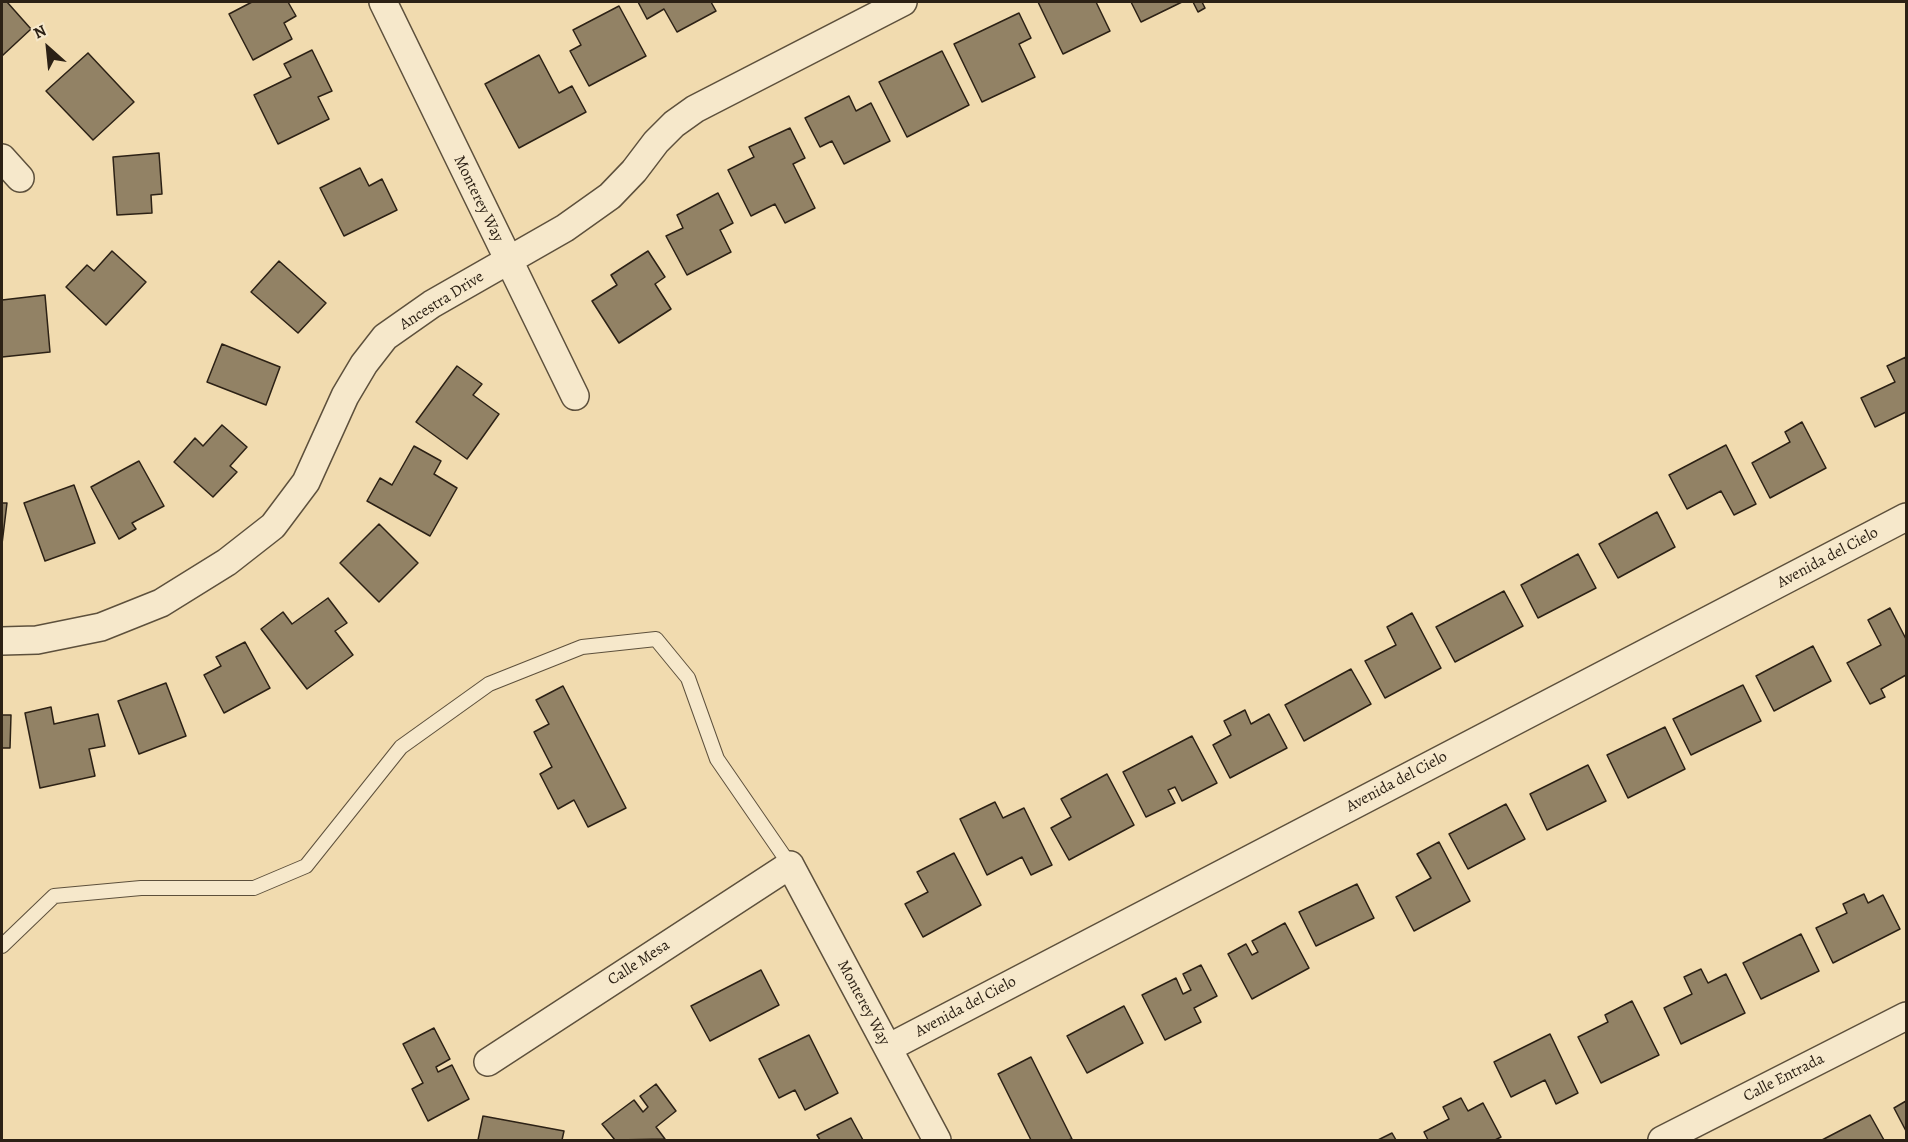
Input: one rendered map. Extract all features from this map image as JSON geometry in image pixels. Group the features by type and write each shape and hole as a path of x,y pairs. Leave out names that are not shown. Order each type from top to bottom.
{"street":[{"name":"Monterey Way","path":"383,2 507,261 575,396"},
{"name":"Ancestra Drive","path":"2,641 37,640 100,627 161,603 227,562 273,526 306,482 345,396 364,364 386,337 432,304 565,228 610,196 674,123 695,109 903,2"},
{"path":"2,158 20,178"},
{"name":"Avenida del Cielo","path":"888,1048 1906,517"},
{"name":"Monterey Way","path":"790,865 937,1140"},
{"name":"Calle Mesa","path":"488,1062 790,865"},
{"name":"Calle Entrada","path":"1662,1140 1906,1016"}],"lane":[{"path":"2,946 54,896 141,888 254,888 306,866 401,747 489,684 582,647 656,639 688,678 717,759 790,865"}],"building":[{"path":"2,2 7,2 31,29 2,56"},
{"path":"252,2 288,2 296,16 284,23 292,39 253,60 229,14"},
{"path":"638,2 711,2 716,11 677,32 664,9 647,19"},
{"path":"1038,2 1096,2 1110,31 1063,54"},
{"path":"1131,2 1182,2 1141,22"},
{"path":"1193,2 1202,2 1205,8 1198,12"},
{"path":"619,6 646,56 589,86 570,51 581,45 573,30"},
{"path":"1019,13 1031,38 1019,44 1035,77 982,102 954,44"},
{"path":"312,50 332,91 318,97 329,119 278,144 254,95 291,77 284,64"},
{"path":"942,51 969,105 907,137 879,82"},
{"path":"88,53 134,102 93,140 46,91"},
{"path":"539,55 559,93 572,86 586,112 519,148 485,84"},
{"path":"849,96 856,111 871,103 890,141 844,164 832,141 820,147 805,118"},
{"path":"790,128 805,158 793,164 815,208 785,223 775,204 751,216 728,170 754,157 749,147"},
{"path":"159,153 162,194 151,195 152,213 117,215 113,157"},
{"path":"360,168 369,186 382,179 397,210 344,236 320,188"},
{"path":"718,193 733,223 720,230 731,252 687,275 666,236 683,228 677,215"},
{"path":"112,251 146,282 106,325 66,287 87,265 94,271"},
{"path":"648,251 665,277 655,284 671,309 619,343 592,301 617,285 611,275"},
{"path":"279,261 326,303 298,333 251,292"},
{"path":"45,295 50,352 2,357 2,300"},
{"path":"222,344 280,367 266,405 207,382"},
{"path":"1906,357 1906,412 1875,427 1861,398 1895,382 1887,366"},
{"path":"457,366 482,384 473,395 499,414 467,459 416,422"},
{"path":"1802,422 1826,468 1770,498 1752,463 1790,442 1785,432"},
{"path":"222,425 247,447 230,466 237,472 213,497 174,462 195,438 203,446"},
{"path":"1726,445 1756,504 1734,515 1721,491 1687,509 1669,475"},
{"path":"414,446 441,461 434,474 457,488 430,536 367,501 380,478 392,485"},
{"path":"139,461 164,506 132,523 136,529 119,539 91,487"},
{"path":"74,485 95,543 45,561 24,503"},
{"path":"2,503 7,503 2,544"},
{"path":"1657,512 1675,547 1618,578 1599,544"},
{"path":"379,524 418,563 379,602 340,563"},
{"path":"1578,554 1596,588 1538,618 1521,585"},
{"path":"1504,591 1523,626 1455,662 1436,627"},
{"path":"328,598 347,623 335,631 353,655 307,689 261,629 283,612 292,624"},
{"path":"1890,608 1906,639 1906,675 1881,689 1885,697 1870,704 1847,663 1881,645 1868,620"},
{"path":"1412,613 1441,668 1385,698 1365,661 1396,645 1387,627"},
{"path":"245,642 270,688 224,713 204,675 221,666 216,657"},
{"path":"1813,646 1831,681 1774,711 1756,676"},
{"path":"1351,669 1371,704 1304,741 1285,705"},
{"path":"166,683 186,736 139,754 118,701"},
{"path":"1743,685 1761,721 1691,755 1673,719"},
{"path":"563,686 626,808 588,827 574,800 558,809 540,774 552,767 534,732 549,724 536,700"},
{"path":"51,707 54,724 98,714 105,746 89,749 95,776 40,788 25,713"},
{"path":"1245,710 1251,724 1269,714 1287,748 1230,778 1213,745 1231,735 1224,721"},
{"path":"2,715 11,715 10,748 2,748"},
{"path":"1665,727 1685,769 1628,798 1607,755"},
{"path":"1192,736 1217,783 1182,801 1175,787 1168,790 1175,803 1146,817 1123,772"},
{"path":"1588,765 1606,801 1547,830 1530,794"},
{"path":"1107,774 1134,825 1069,860 1051,828 1071,817 1061,799"},
{"path":"995,802 1003,818 1024,808 1052,865 1031,875 1022,857 987,875 960,819"},
{"path":"1506,804 1525,839 1468,869 1449,834"},
{"path":"1439,842 1470,901 1414,931 1396,897 1431,878 1417,854"},
{"path":"954,853 981,905 923,937 905,904 928,892 917,872"},
{"path":"1357,884 1374,918 1316,946 1299,912"},
{"path":"1864,894 1868,903 1883,895 1900,929 1833,963 1816,928 1847,913 1843,904"},
{"path":"1285,923 1309,968 1252,999 1228,954 1246,944 1252,955 1258,952 1252,941"},
{"path":"1801,934 1819,971 1761,999 1743,963"},
{"path":"1201,965 1217,996 1194,1008 1201,1022 1165,1040 1142,995 1176,978 1183,994 1191,990 1183,974"},
{"path":"1701,969 1708,983 1726,974 1745,1013 1681,1044 1664,1008 1692,994 1684,977"},
{"path":"761,970 779,1005 710,1041 691,1006"},
{"path":"1632,1001 1659,1055 1601,1083 1578,1037 1608,1022 1605,1015"},
{"path":"1124,1006 1143,1043 1087,1073 1067,1036"},
{"path":"434,1028 450,1059 436,1067 438,1072 452,1065 469,1099 428,1121 412,1089 423,1083 403,1044"},
{"path":"1550,1034 1578,1093 1556,1104 1545,1080 1511,1097 1494,1062"},
{"path":"809,1035 838,1093 805,1110 795,1090 779,1098 759,1059"},
{"path":"1031,1057 1072,1139 1031,1140 998,1074"},
{"path":"656,1084 676,1111 656,1127 665,1139 615,1140 602,1124 634,1100 643,1112 648,1107 640,1096"},
{"path":"1461,1098 1468,1111 1483,1103 1501,1137 1495,1140 1428,1140 1424,1132 1449,1119 1443,1107"},
{"path":"1906,1101 1906,1131 1894,1108"},
{"path":"1870,1115 1884,1140 1822,1140"},
{"path":"483,1116 564,1131 562,1140 478,1140"},
{"path":"851,1118 863,1140 820,1140 817,1135"},
{"path":"1392,1133 1396,1140 1378,1140"}]}
